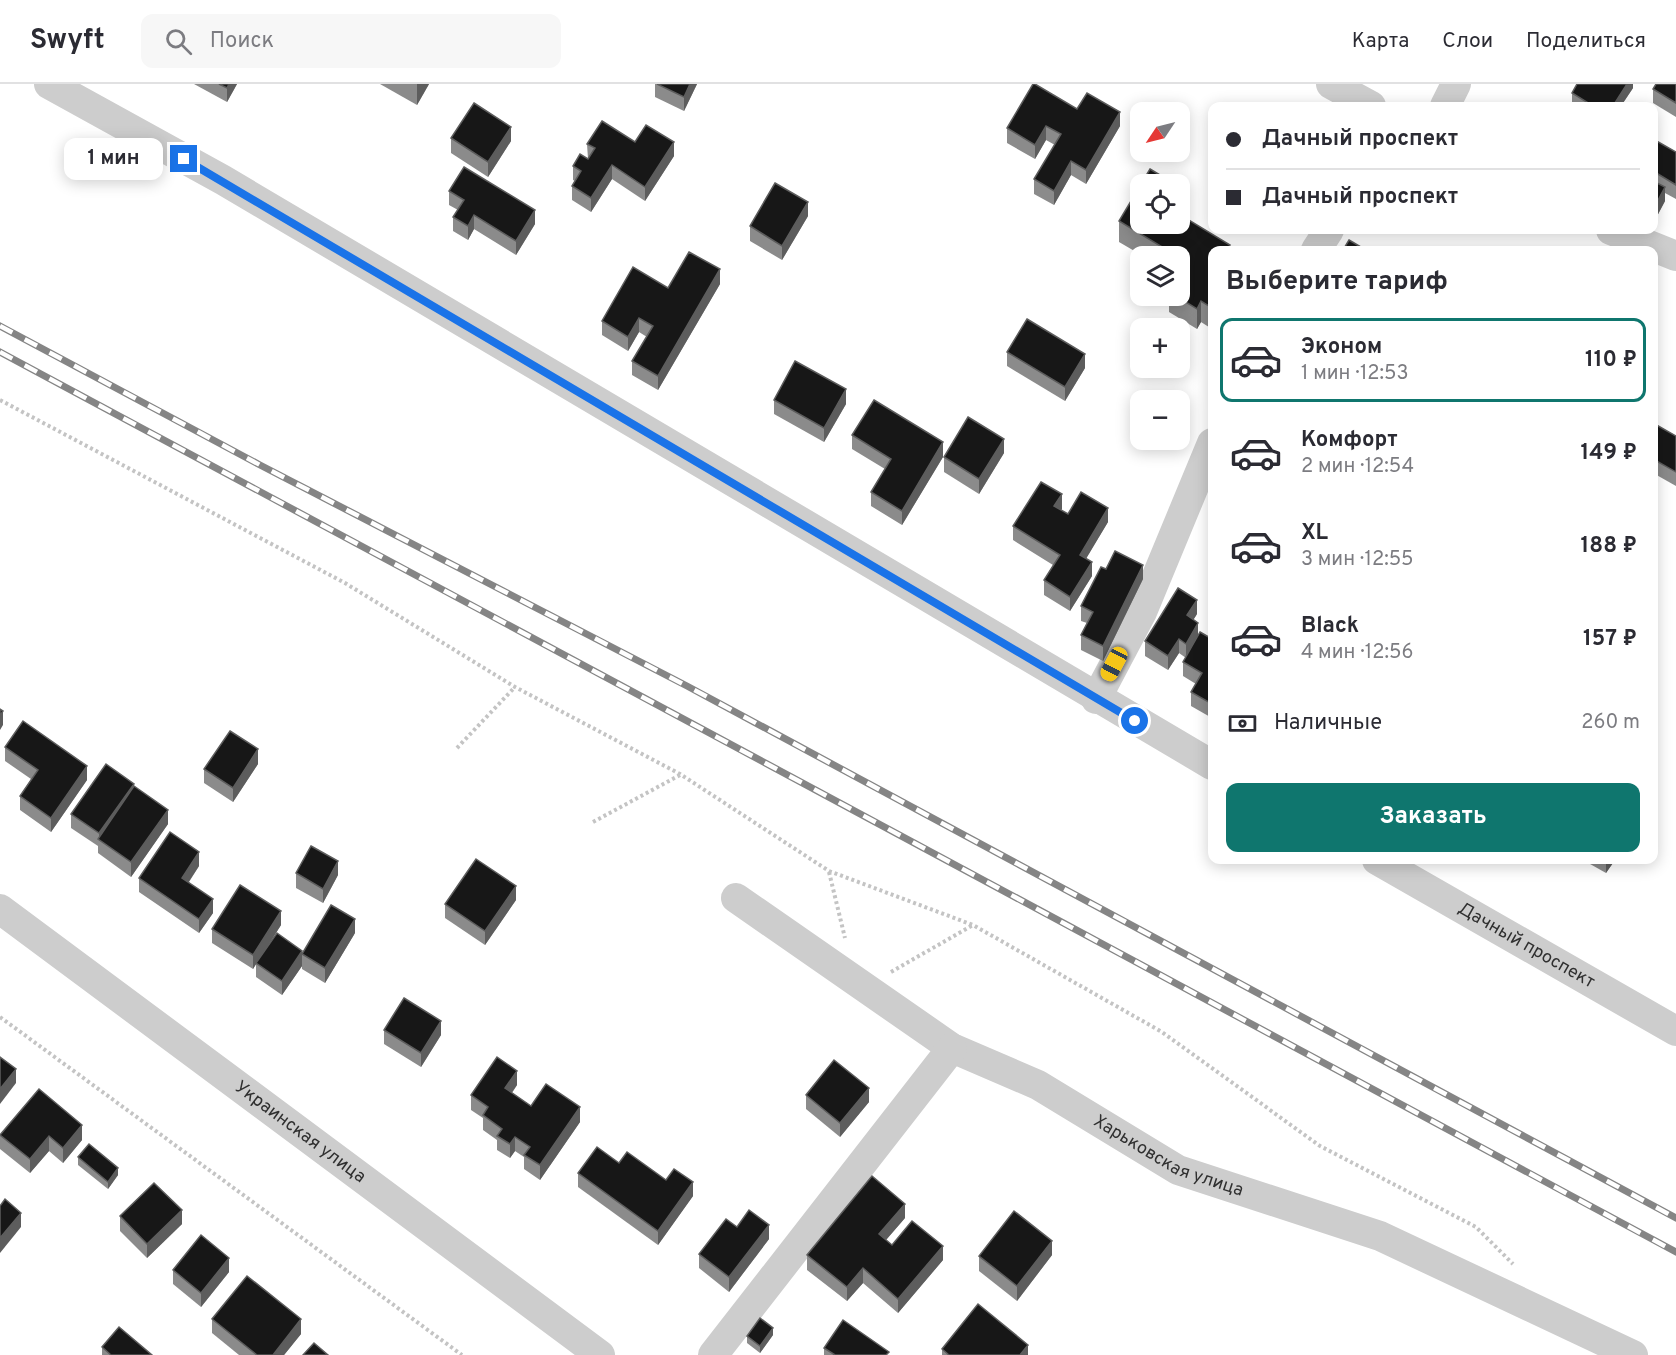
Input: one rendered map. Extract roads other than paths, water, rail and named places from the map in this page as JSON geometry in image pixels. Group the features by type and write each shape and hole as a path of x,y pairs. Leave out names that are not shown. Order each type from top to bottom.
{"street":[{"path":"49,84 223,180 1096,699 1208,763"},
{"path":"1331,84 1364,102"},
{"path":"1447,102 1456,84"},
{"path":"1621,234 1651,246"},
{"path":"1658,249 1676,256"},
{"path":"1096,699 1142,612 1208,453"},
{"name":"Дачный проспект","path":"1384,864 1676,1031"},
{"name":"Харьковская улица","path":"736,898 952,1048 1038,1085 1178,1170 1380,1236 1633,1355"},
{"name":"Украинская улица","path":"0,909 600,1355"},
{"path":"713,1355 952,1048"}],"railway":[{"path":"0,326 260,465 687,686 1676,1218"},
{"path":"0,352 1676,1252"}]}
